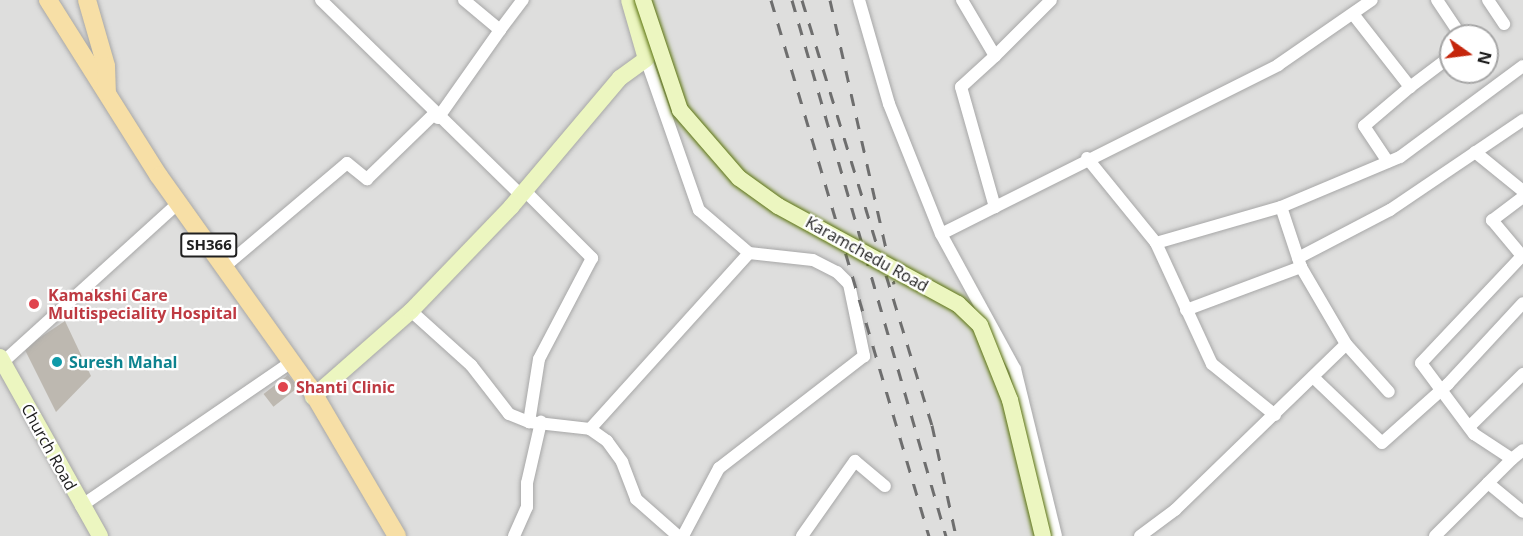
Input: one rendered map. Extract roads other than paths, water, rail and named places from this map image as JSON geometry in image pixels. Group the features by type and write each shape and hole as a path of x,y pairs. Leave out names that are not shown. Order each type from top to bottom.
{"main road":[{"name":"SH366","path":"34,0 71,65 301,392 313,397"},
{"path":"48,0 107,92"},
{"name":"SH366","path":"87,0 101,44 107,92 313,397 397,536"}],"street":[{"path":"321,0 436,116 592,258 539,358 535,422 527,483 527,507 514,536"},
{"path":"464,0 500,30"},
{"path":"224,267 347,163 367,179 436,116 523,0"},
{"path":"411,311 471,366 509,414 535,422 590,429 622,462 636,499 680,536 719,468 864,356 849,284 837,272 813,260 749,253 699,210 646,59 629,0"},
{"name":"Karamchedu Road","path":"643,0 680,110 739,178 778,206 958,304 980,325 1010,400 1043,536"},
{"path":"859,0 889,104 941,234 1015,369 1056,536"},
{"path":"962,0 995,56"},
{"path":"995,207 961,87 1050,0"},
{"path":"941,234 1087,158 1278,65 1372,0"},
{"path":"1437,0 1453,24"},
{"path":"1488,0 1504,24"},
{"path":"1353,14 1410,87"},
{"path":"313,397 411,311 523,193 620,78 646,59"},
{"path":"1388,162 1364,126 1439,65"},
{"path":"1156,243 1281,207 1388,162 1523,66"},
{"path":"1186,310 1299,262 1390,210 1523,120"},
{"path":"1475,152 1523,191"},
{"path":"1087,158 1156,243 1212,364 1275,415"},
{"path":"1512,459 1469,427 1421,363 1522,256 1492,220 1523,196"},
{"path":"1281,207 1299,262 1346,344 1389,392"},
{"path":"1,359 173,208"},
{"path":"590,429 749,253"},
{"path":"1313,377 1382,443 1442,389 1523,303"},
{"path":"1140,536 1275,415 1346,344"},
{"name":"Church Road","path":"1,359 81,506 100,536"},
{"path":"81,506 284,367"},
{"path":"1469,427 1523,374"},
{"path":"1435,536 1523,450"},
{"path":"802,536 855,461 885,486"},
{"path":"1488,483 1523,512"}],"railway":[{"path":"771,0 929,536"},
{"path":"792,0 946,536"},
{"path":"802,0 932,425 956,536"},
{"path":"830,0 894,284"}],"place":[{"name":"Kamakshi Care Multispeciality Hospital","path":"34,304"},
{"name":"Suresh Mahal","path":"57,362"},
{"name":"Shanti Clinic","path":"283,387"}]}
